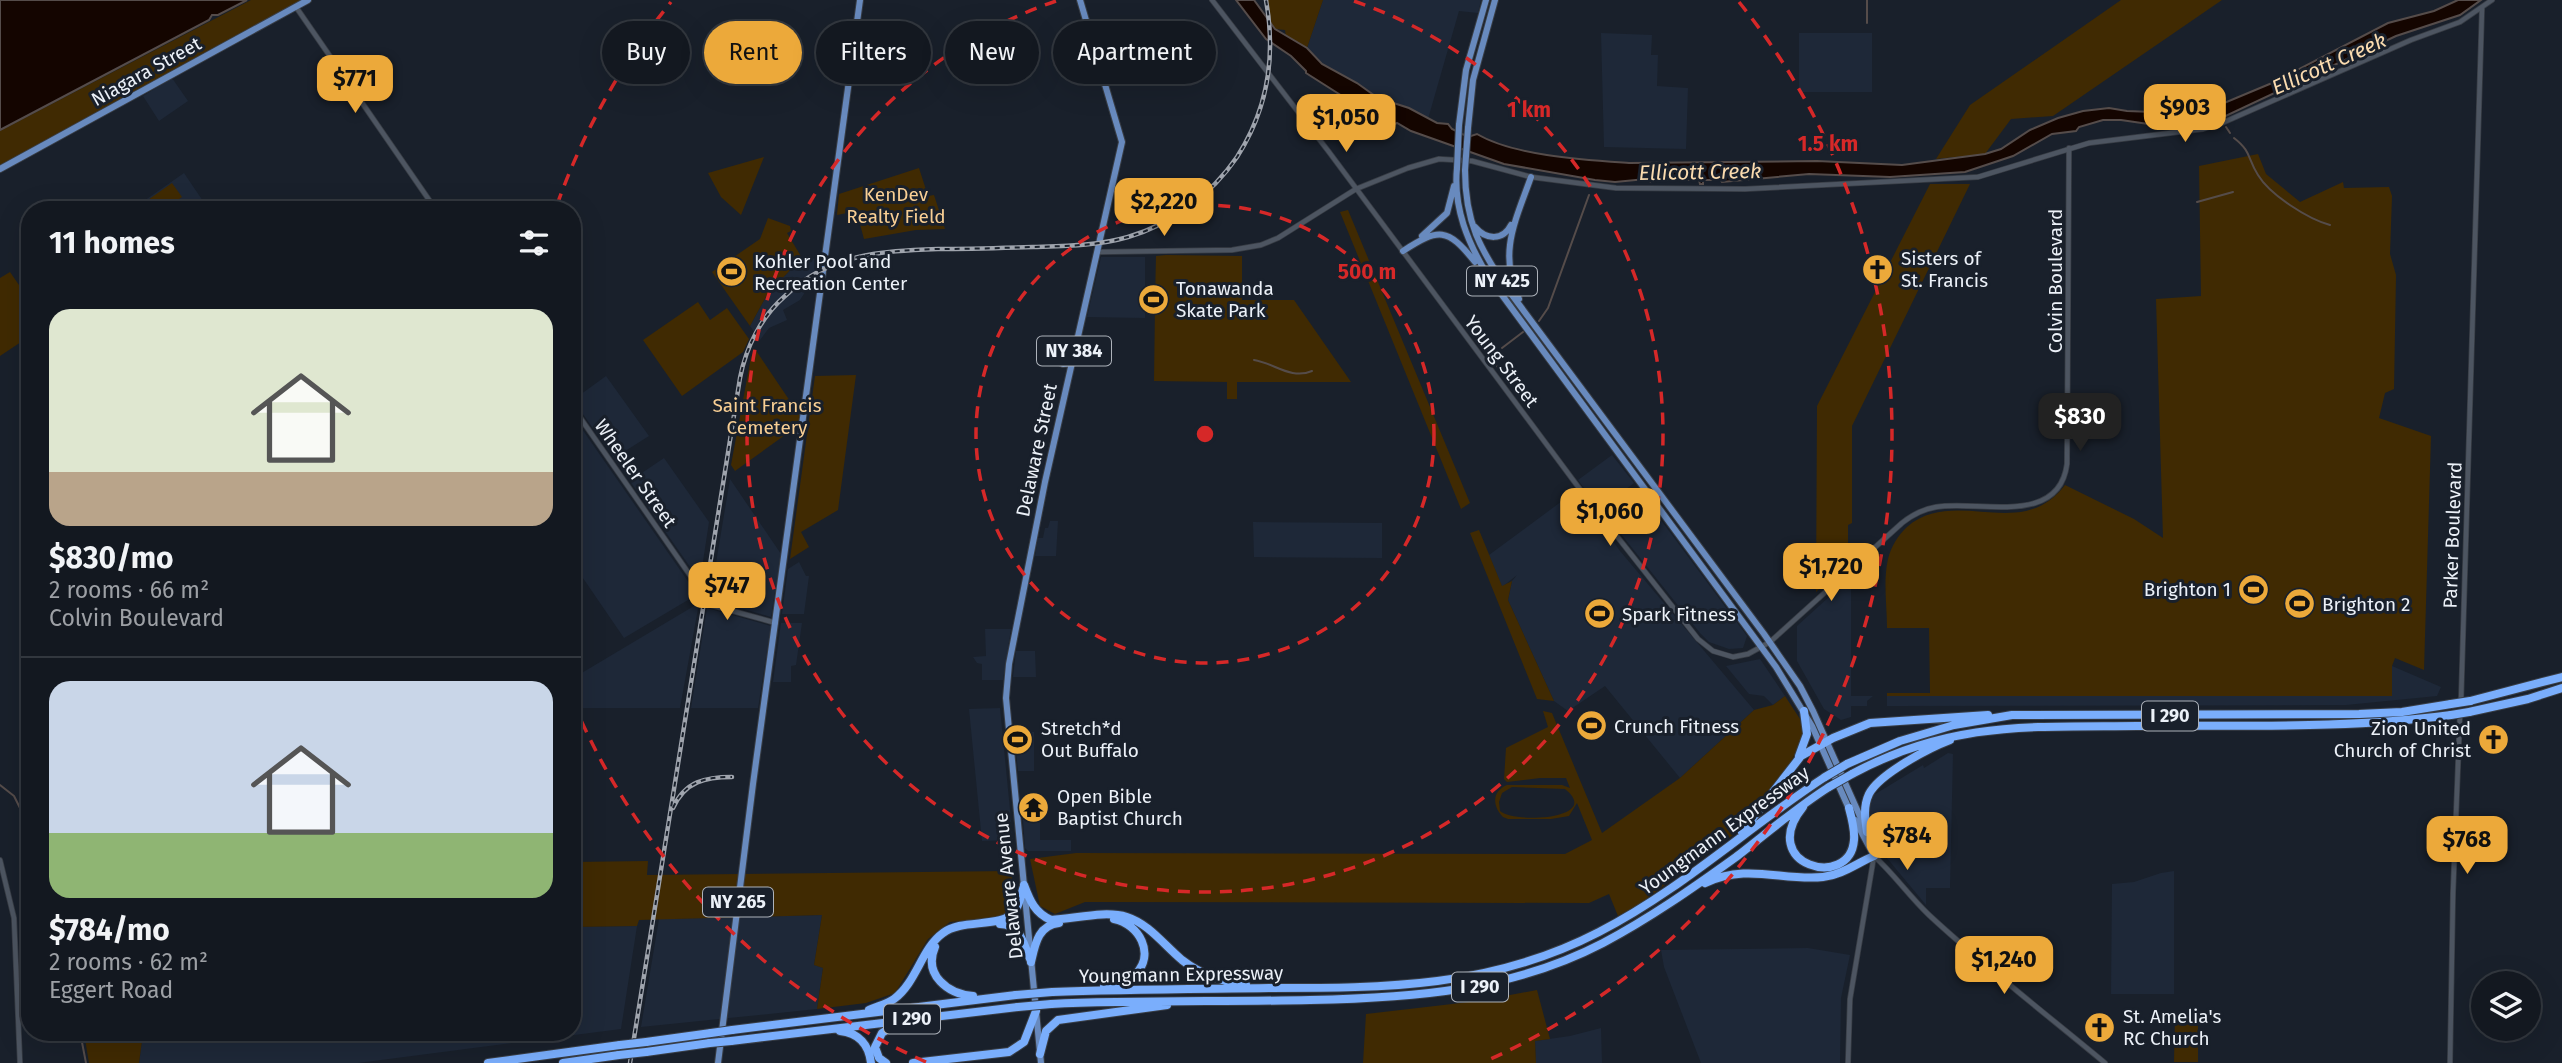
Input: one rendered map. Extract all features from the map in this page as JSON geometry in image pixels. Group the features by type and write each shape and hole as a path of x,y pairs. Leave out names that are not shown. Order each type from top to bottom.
{"highway":[{"name":"Youngmann Expressway","path":"488,1063 1016,995 1082,991 1405,986 1474,975 1558,950 1617,922 1667,893 1727,847 1847,764 1900,741 1954,725 2012,715 2359,715 2402,712 2470,701 2562,677"},
{"name":"Youngmann Expressway","path":"563,1063 1051,1004 1152,1000 1202,1002 1353,999 1451,992 1487,985 1565,961 1623,932 1661,911 1829,787 1900,751 1934,740 1970,732 2021,727 2365,724 2469,712 2528,699 2562,688"},
{"path":"1794,763 1805,741 1804,711"},
{"path":"1727,847 1753,819 1794,763 1805,752 1824,742 1865,724 2012,715"},
{"path":"1867,832 1864,814 1866,803 1876,785 1933,748 1970,732"},
{"path":"1812,798 1794,819 1789,833 1796,856 1815,868 1833,867 1850,853 1854,839 1849,808"},
{"path":"1687,891 1723,875 1737,873 1823,877 1842,872 1874,856"},
{"path":"1024,885 1031,903 1043,916 1051,920 1124,916 1136,920 1199,972 1217,979 1266,988"},
{"path":"853,1015 889,1002 902,992 936,940 947,930 964,924 1008,918 1016,909 1024,885"},
{"path":"1031,962 1039,935 1045,927 1053,923 1102,918 1128,923 1143,942 1144,961 1136,975 1124,983 1082,991"},
{"path":"986,998 952,992 937,978 932,964 933,951 945,934 965,927 1009,925 1021,934 1031,962"},
{"path":"1041,1059 1047,1029 1058,1020 1202,1002"},
{"path":"914,1063 1009,1052 1024,1042 1036,1011"},
{"path":"864,1063 882,1033 891,1026 913,1019"},
{"path":"806,1032 846,1031 860,1038 886,1063"},
{"path":"872,1048 873,1063"}],"main road":[{"name":"Niagara Street","path":"0,169 308,0"},
{"name":"NY 265","path":"718,1063 860,0"},
{"name":"Delaware Street","path":"1006,707 1011,653 1071,363 1122,138 1080,0"},
{"name":"NY 425","path":"1486,0 1466,70 1456,177 1458,204 1472,249 1488,276 1762,647 1824,742 1849,808"},
{"name":"NY 425","path":"1495,0 1473,80 1465,170 1471,220 1480,248 1800,686 1867,832 1874,856"},
{"path":"1403,251 1447,213 1456,177"},
{"path":"1471,220 1479,232 1486,236 1497,237 1506,233 1530,177"},
{"path":"1526,314 1511,282 1507,255 1511,234 1530,177"},
{"path":"1403,251 1427,236 1447,234 1456,239 1488,276"},
{"path":"1058,361 1063,365 1071,363"},
{"name":"Delaware Avenue","path":"1006,707 1041,1059"},
{"path":"1849,808 1874,856"}],"street":[{"name":"Young Street","path":"1212,0 1582,492 1700,642 1727,656 1748,654 1770,642"},
{"path":"1097,252 1232,250 1261,245 1278,238 1356,189 1439,159 1472,162 1530,177 1629,188 1719,190 1978,177 2097,141 2213,127 2411,40 2460,22 2492,0"},
{"path":"296,6 430,201"},
{"name":"Parker Boulevard","path":"2450,1063 2453,893 2482,8"},
{"name":"Colvin Boulevard","path":"1770,642 1912,515 1938,506 2031,505 2047,499 2060,486 2067,464 2070,148"},
{"name":"Wheeler Street","path":"581,419 708,601 712,605 776,623"},
{"path":"1849,1063 1850,999 1874,856"},
{"path":"1874,856 1887,867 1916,902 1954,937 2105,1063"},
{"path":"0,860 14,918 20,1063"}],"shaded area":[{"path":"1323,0 1481,0 1478,13 1459,11 1428,119 1409,108 1378,98 1322,64 1307,48"},
{"path":"1601,33 1652,35 1651,55 1658,55 1657,86 1688,88 1686,149 1604,147"},
{"path":"1799,33 1872,33 1872,92 1799,92"},
{"path":"172,78 188,101 159,121 143,96"},
{"path":"184,173 203,201 144,201"},
{"path":"1101,257 1145,257 1145,318 1087,317"},
{"path":"802,258 821,259 818,285 809,286 800,300 783,310 787,320 769,328 760,340 750,326 768,293"},
{"path":"606,376 649,436 614,458 581,411 581,394"},
{"path":"581,428 694,590 688,600 624,638 581,575"},
{"path":"1612,455 1634,483 1612,500 1602,489 1591,497 1578,480"},
{"path":"664,458 709,522 700,581 630,481"},
{"path":"730,479 781,554 771,617 710,599"},
{"path":"1577,490 1620,551 1754,710 1680,778 1605,686 1568,711 1554,701 1508,600 1512,581 1517,575 1502,587 1489,555"},
{"path":"1646,500 1747,636 1743,648 1729,649 1709,642 1613,524"},
{"path":"1050,521 1058,521 1056,556 1035,556 1038,538 1043,538"},
{"path":"1253,522 1382,523 1382,558 1254,557"},
{"path":"799,562 806,576 809,576 804,614 782,614 788,569"},
{"path":"1851,577 1851,696 1873,696 1867,701 1867,706 1851,706 1851,717 1841,720 1824,709 1797,661 1797,626"},
{"path":"699,603 680,708 581,708 581,673"},
{"path":"707,608 771,626 758,708 691,708"},
{"path":"781,623 802,623 796,665 791,666 791,682 773,682"},
{"path":"985,629 1011,629 1003,680 982,680 982,664 977,663 973,657 986,656"},
{"path":"1016,651 1035,651 1036,677 1013,677"},
{"path":"1760,659 1785,696 1773,705 1764,696 1749,694 1726,666"},
{"path":"2392,666 2441,687 2437,696 2346,705 1887,706 1887,696 2391,696"},
{"path":"1000,708 1013,840 982,841 969,709"},
{"path":"1014,731 1034,732 1034,771 1018,771"},
{"path":"1948,753 1953,754 1950,888 1926,888 1926,905 1886,857 1868,818 1869,804 1872,796"},
{"path":"1023,820 1040,820 1040,840 1071,840 1071,851 1028,851 1025,848"},
{"path":"2174,871 2174,994 2111,994 2112,884 2134,882"},
{"path":"822,915 814,965 823,968 817,1009 641,1027 659,919"},
{"path":"637,926 621,1029 581,1034 581,927"},
{"path":"1808,948 1850,955 1841,998 1840,1063 1701,1063 1664,967 1661,950"},
{"path":"1601,1028 1602,1063 1536,1063 1535,1041"},
{"path":"142,1041 528,1041 358,1063 139,1063"}],"green space":[{"path":"251,0 304,0 0,167 0,131"},
{"path":"1266,0 1323,0 1307,48 1286,37 1285,30 1275,29"},
{"path":"2121,0 2222,0 2053,116 2011,119 1985,154 1936,159 1970,105"},
{"path":"2258,154 2266,174 2300,202 2343,182 2344,188 2389,187 2392,196 2390,254 2396,275 2394,389 2385,393 2379,418 2431,436 2424,670 2395,658 2392,666 2392,696 1887,696 1887,693 1930,693 1929,628 1887,628 1886,576 1889,555 1907,527 1921,518 1949,511 2026,511 2048,501 2065,485 2134,519 2163,538 2156,299 2201,296 2199,166"},
{"path":"764,157 741,215 721,197 708,173"},
{"name":"KenDev Realty Field","path":"919,168 928,196 934,195 945,229 916,230 864,239 858,217 852,212 837,215 839,194"},
{"path":"172,183 182,197 176,201 146,201"},
{"path":"1930,184 1970,184 1852,426 1852,523 1848,525 1848,549 1854,556 1816,592 1817,406"},
{"path":"1348,210 1470,503 1461,509 1340,212"},
{"path":"768,218 790,226 791,231 787,233 802,258 768,293 750,326 712,272 760,239"},
{"path":"1156,256 1242,256 1242,300 1294,300 1351,382 1237,382 1237,399 1227,399 1227,382 1154,381 1155,307 1150,307 1150,293 1154,293 1155,299"},
{"path":"10,272 21,288 21,342 0,356 0,278"},
{"path":"698,302 710,320 727,308 749,339 743,352 682,396 643,340"},
{"name":"Saint Francis Cemetery","path":"755,349 800,416 799,425 735,471 731,465 751,357"},
{"path":"856,375 838,510 801,532 809,547 790,559 815,376"},
{"path":"1479,530 1502,586 1512,581 1508,600 1554,701 1537,699 1470,533"},
{"path":"1785,696 1800,719 1803,736 1780,779 1740,830 1638,905 1618,916 1609,894 1589,903 1085,902 1055,914 1040,906 1030,859 1076,853 1565,854 1592,840 1577,803 1569,816 1551,819 1508,819 1499,813 1495,804 1498,791 1507,785 1562,785 1570,788 1566,778 1507,782 1504,779 1506,748 1548,727 1543,711 1552,713 1602,833 1680,778 1754,710 1773,705","holes":["1512,787 1565,789 1574,799 1573,807 1565,813 1537,818 1508,815 1500,811 1502,793"]},
{"path":"648,861 647,875 1012,871 1012,909 1003,917 950,922 928,939 895,993 866,1003 817,1009 823,968 814,965 822,915 639,920 637,926 581,927 581,862"},
{"path":"1537,990 1550,1039 1535,1041 1536,1063 1363,1063 1366,1014 1478,1001"},
{"path":"2175,1017 2198,1017 2198,1062 2174,1062"},
{"path":"85,1041 142,1041 139,1063 89,1063"}],"water":[{"path":"0,0 247,0 218,15 212,15 209,20 0,130"},
{"name":"Ellicott Creek","path":"1236,0 1254,0 1275,29 1307,48 1322,64 1378,98 1409,108 1437,123 1448,124 1468,137 1477,134 1510,147 1551,156 1629,163 1817,161 1902,165 1985,154 2001,149 2030,130 2083,111 2109,108 2178,113 2217,106 2272,83 2388,23 2434,11 2458,0 2481,0 2460,15 2396,36 2215,121 2169,127 2103,120 2079,127 2076,131 2052,134 2013,156 1965,172 1890,177 1809,174 1722,182 1703,180 1703,184 1700,184 1699,180 1595,180 1504,164 1411,131 1397,123 1380,120 1306,73 1291,56 1266,39"}],"waterway":[{"path":"1867,0 1867,23"},
{"path":"2226,127 2230,133"},
{"path":"2234,138 2247,151 2258,175 2271,190 2301,212 2330,225"},
{"path":"2197,202 2233,192"},
{"path":"1539,321 1548,308 1589,195"},
{"path":"1502,348 1523,332"},
{"path":"1491,357 1499,369"},
{"path":"1254,360 1297,374 1312,371"},
{"path":"0,785 14,796 21,810"},
{"path":"82,1041 86,1063"}],"railway":[{"path":"630,1063 740,378 746,355 762,323 776,304 802,282 819,271 856,257 917,250 1093,244 1128,237 1175,216 1215,184 1248,139 1267,82 1270,41 1266,0"},
{"path":"673,808 684,792 697,782 732,777"}],"place":[{"name":"Sisters of St. Francis","path":"1878,269"},
{"name":"Kohler Pool and Recreation Center","path":"731,272"},
{"name":"Tonawanda Skate Park","path":"1153,299"},
{"name":"Brighton 1","path":"2254,589"},
{"name":"Brighton 2","path":"2299,604"},
{"name":"Spark Fitness","path":"1599,614"},
{"name":"Crunch Fitness","path":"1591,726"},
{"name":"Stretch*d Out Buffalo","path":"1018,739"},
{"name":"Zion United Church of Christ","path":"2494,739"},
{"name":"Open Bible Baptist Church","path":"1034,807"},
{"name":"St. Amelia's RC Church","path":"2100,1027"}]}
